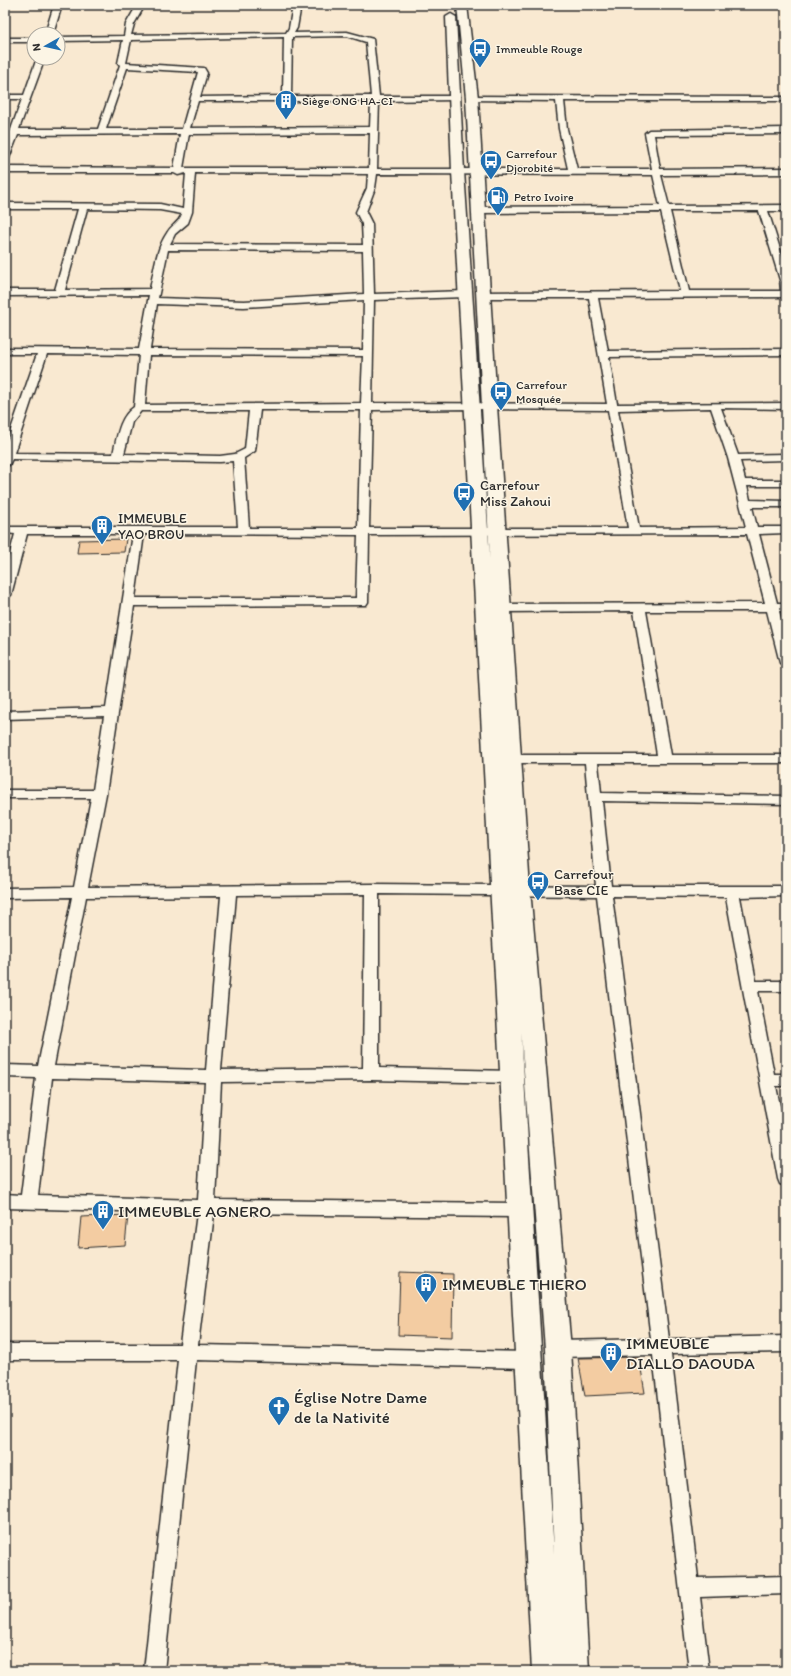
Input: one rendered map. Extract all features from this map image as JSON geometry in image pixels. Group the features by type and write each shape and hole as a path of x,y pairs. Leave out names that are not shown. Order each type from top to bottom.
{"main road":[{"path":"450,5 464,98"},
{"path":"462,5 466,171 510,889 558,1349 574,1671"},
{"path":"466,171 478,210 474,295"},
{"path":"489,532 502,608 512,759 510,889 512,1077 547,1671"}],"street":[{"path":"51,26 58,5"},
{"path":"101,132 124,65 122,63 130,24 141,5"},
{"path":"287,98 288,36 292,28 297,5"},
{"path":"66,39 347,34 370,41 375,98 373,171 371,188 361,212 367,224 369,297 365,406 362,602 128,602"},
{"path":"5,40 26,40"},
{"path":"124,65 201,70 203,73 185,131 178,172"},
{"path":"5,158 38,66"},
{"path":"5,97 27,97"},
{"path":"195,99 786,99"},
{"path":"560,99 563,129 573,172"},
{"path":"14,132 373,130"},
{"path":"685,294 666,209 655,172 649,133 786,131"},
{"path":"5,170 178,172 786,171"},
{"path":"139,408 144,352 153,297 164,247 171,233 183,223 187,212 191,172"},
{"path":"5,206 160,207 187,212"},
{"path":"59,293 82,207"},
{"path":"5,293 59,293 153,297 244,304 369,297 786,293 776,248 763,208"},
{"path":"478,210 786,208"},
{"path":"164,247 367,248"},
{"path":"776,248 786,248"},
{"path":"593,296 614,407 634,530"},
{"path":"5,351 368,353"},
{"path":"43,351 6,459 118,457 220,459 238,457 250,451 255,407"},
{"path":"604,354 786,352"},
{"path":"715,405 734,458 744,503 786,663"},
{"path":"118,457 129,417 132,412 139,408 365,406 786,406"},
{"path":"238,457 244,532"},
{"path":"734,458 786,457"},
{"path":"739,483 786,483"},
{"path":"744,503 786,504"},
{"path":"5,530 489,532 786,530"},
{"path":"5,594 22,530"},
{"path":"29,1201 45,1071 78,893 99,794 139,531"},
{"path":"502,608 640,609 786,607"},
{"path":"640,609 664,760"},
{"path":"5,715 111,712"},
{"path":"512,759 786,759"},
{"path":"591,760 604,891 700,1671"},
{"path":"5,794 99,794"},
{"path":"595,797 786,800"},
{"path":"371,1074 372,889"},
{"path":"5,893 372,889 732,892 786,891"},
{"path":"154,1671 188,1352 206,1207 213,1076 229,891"},
{"path":"732,892 786,1179"},
{"path":"749,986 786,986"},
{"path":"5,1071 213,1076 371,1074 512,1077"},
{"path":"767,1080 786,1080"},
{"path":"5,1202 29,1201 206,1207 519,1210"},
{"path":"558,1349 786,1344"},
{"path":"5,1352 188,1352 528,1360"},
{"path":"690,1588 786,1585"}],"building":[{"name":"IMMEUBLE YAO BROU","path":"126,539 124,552 77,553 79,540"},
{"name":"IMMEUBLE AGNERO","path":"128,1215 125,1245 78,1248 81,1217"},
{"name":"IMMEUBLE THIERO","path":"400,1272 453,1274 452,1337 398,1335"},
{"name":"IMMEUBLE DIALLO DAOUDA","path":"639,1357 645,1393 585,1396 578,1358"}],"place":[{"name":"Immeuble Rouge","path":"480,68"},
{"name":"Siège ONG HA-CI","path":"286,120"},
{"name":"Carrefour Djorobité","path":"491,180"},
{"name":"Petro Ivoire","path":"498,216"},
{"name":"Carrefour Mosquée","path":"501,412"},
{"name":"Carrefour Miss Zahoui","path":"464,512"},
{"name":"IMMEUBLE YAO BROU","path":"102,546"},
{"name":"Carrefour Base CIE","path":"538,902"},
{"name":"IMMEUBLE AGNERO","path":"103,1230"},
{"name":"IMMEUBLE THIERO","path":"426,1304"},
{"name":"IMMEUBLE DIALLO DAOUDA","path":"611,1372"},
{"name":"Église Notre Dame de la Nativité","path":"279,1426"}]}
